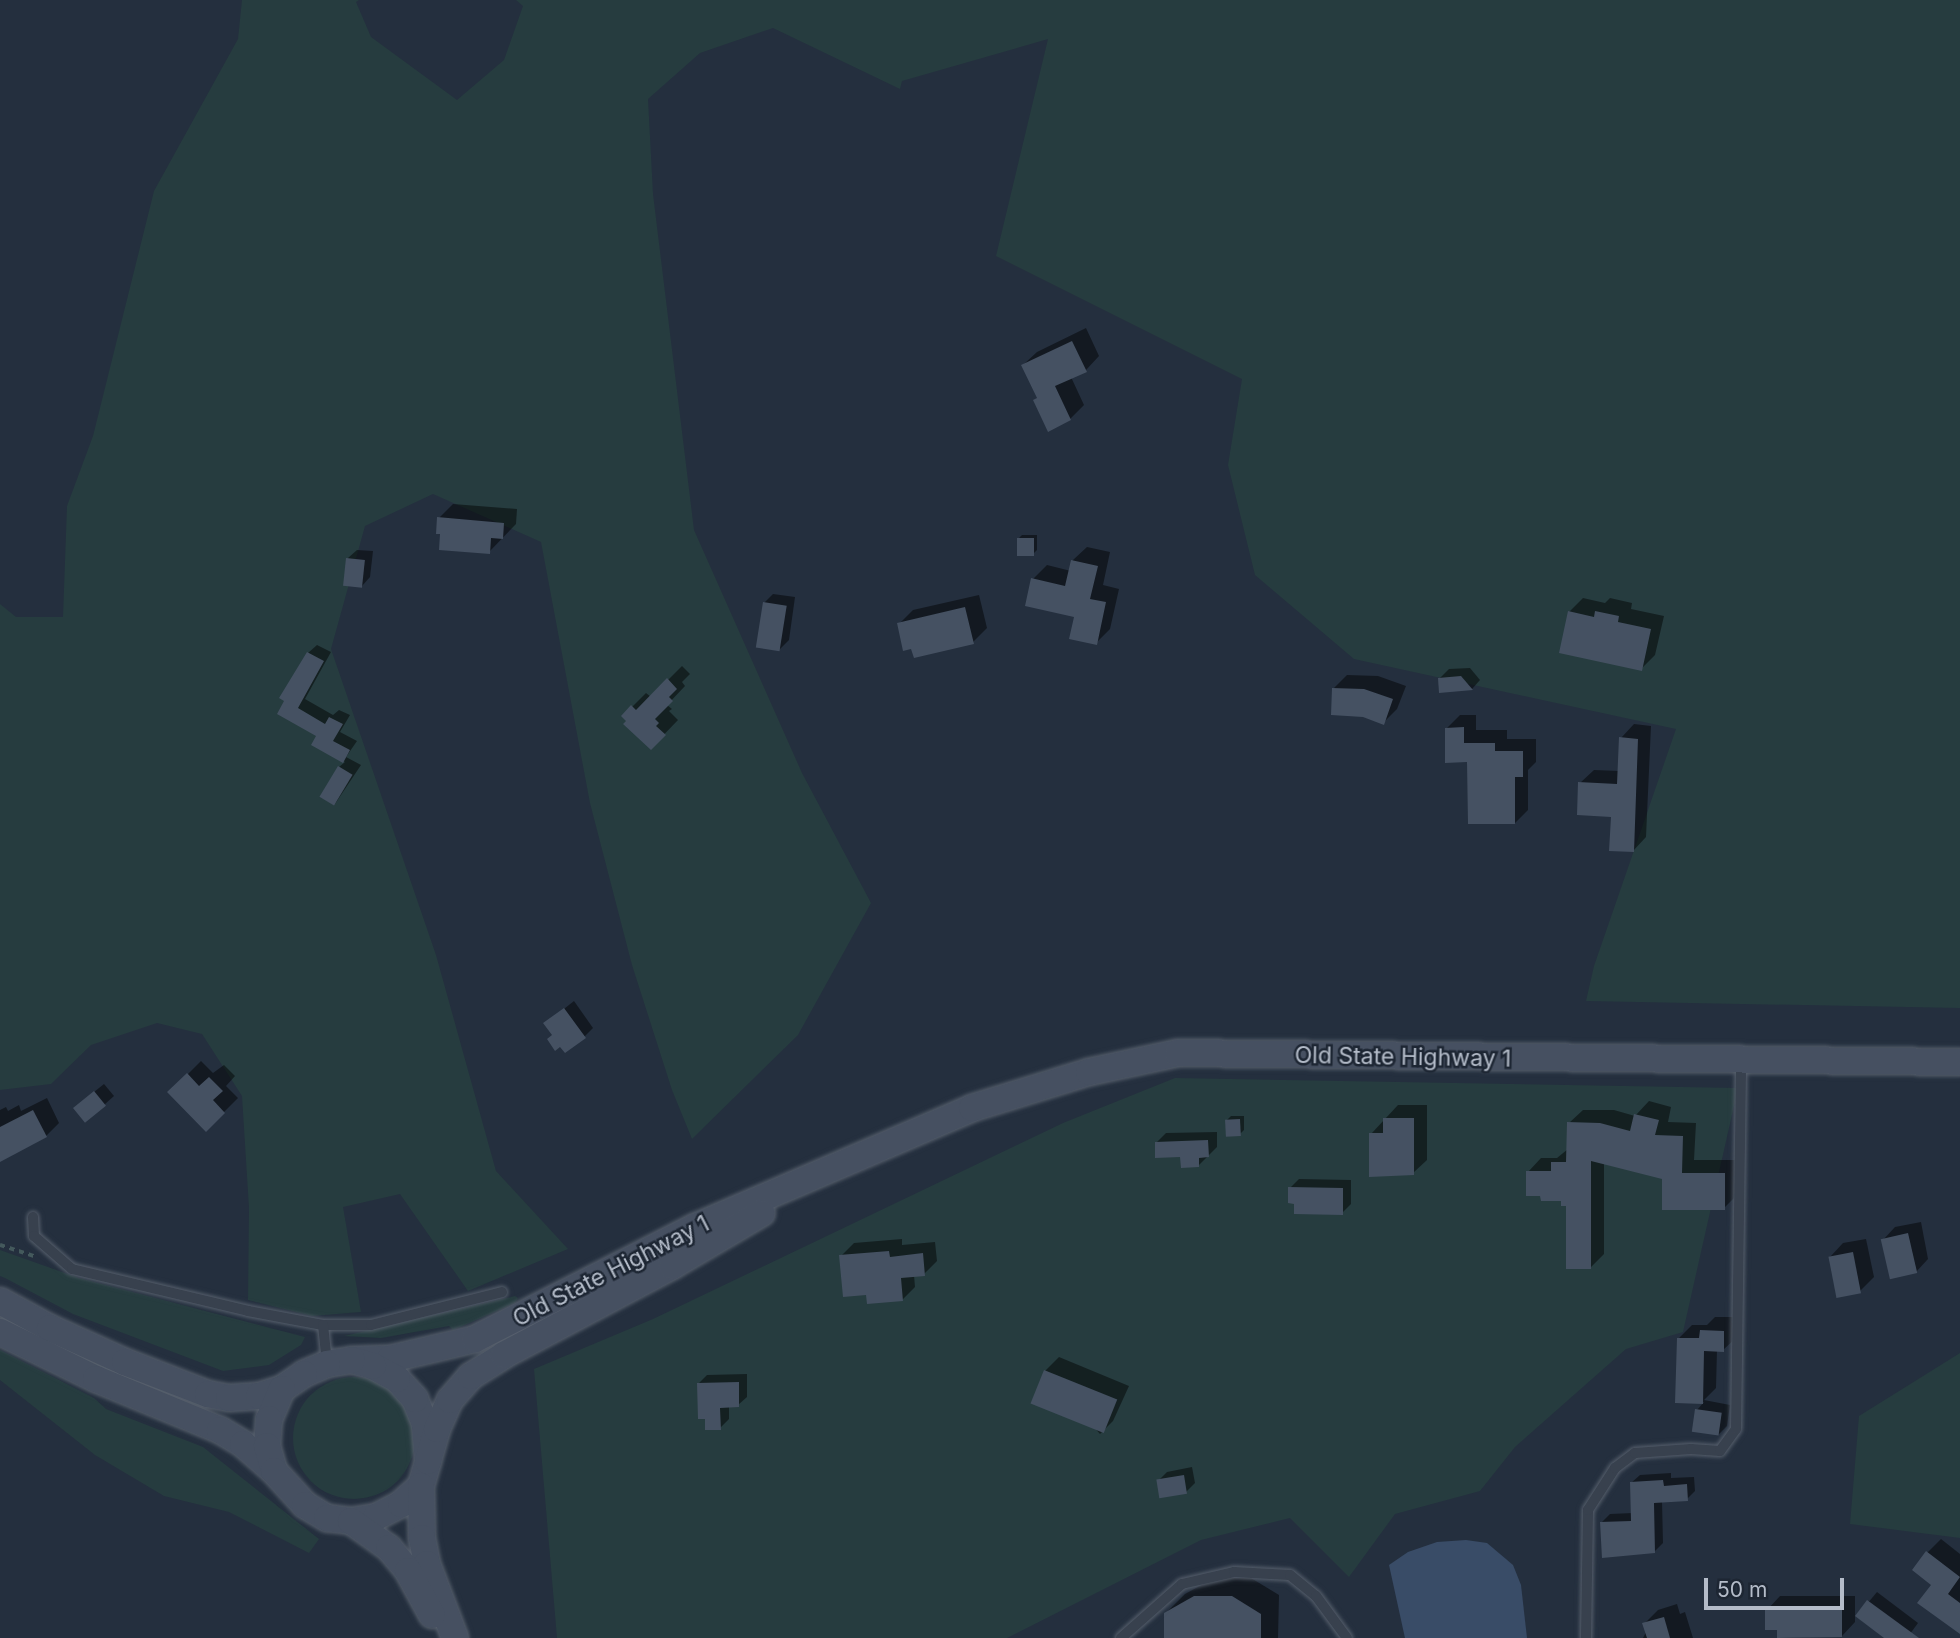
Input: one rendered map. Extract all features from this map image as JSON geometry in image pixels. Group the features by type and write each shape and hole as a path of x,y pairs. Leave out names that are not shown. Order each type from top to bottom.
{"main road":[{"name":"Old State Highway 1","path":"339,1362 390,1359 475,1339 544,1307 695,1227 972,1108 1089,1072 1178,1053 1960,1062"},
{"name":"Old State Highway 1","path":"428,1461 450,1400 471,1376 504,1355 672,1266 863,1153"},
{"path":"0,1301 125,1362 208,1394 229,1398 260,1396 282,1389 304,1374 339,1362 373,1366 397,1379 415,1399 425,1424 428,1461 421,1486 422,1538 427,1564 455,1638"},
{"path":"0,1332 96,1379 220,1430 243,1444 274,1471 305,1505 327,1518 351,1521 376,1517 401,1504 421,1486"},
{"path":"274,1471 267,1446 269,1419 282,1389"},
{"path":"351,1521 389,1548 408,1572 444,1638"}],"lane":[{"path":"1586,1638 1588,1510 1615,1468 1635,1453 1691,1449 1720,1451 1736,1429 1741,1060"},
{"path":"33,1217 34,1236 72,1269 248,1311 323,1325 371,1325 502,1292"},
{"path":"323,1325 339,1362"},
{"path":"1121,1638 1182,1584 1234,1572 1290,1575 1316,1596 1347,1638"}],"green space":[{"path":"242,0 359,0 356,2 371,37 457,100 504,60 523,6 516,0 1960,0 1960,1008 1586,1001 1594,966 1676,729 1354,659 1255,575 1228,465 1242,379 996,256 1048,39 902,81 900,89 773,28 700,53 648,99 653,194 694,530 802,773 871,903 798,1035 692,1139 672,1090 632,965 590,803 541,542 433,494 365,526 331,649 436,955 496,1171 568,1249 468,1291 400,1194 343,1207 361,1312 312,1316 248,1300 249,1208 242,1096 202,1034 157,1023 91,1045 51,1084 0,1090 0,604 16,617 63,617 67,506 93,436 154,191 238,39"},
{"path":"1175,1078 1738,1088 1683,1332 1626,1349 1515,1447 1480,1491 1395,1514 1349,1577 1290,1518 1201,1540 1007,1638 557,1638 534,1369 653,1319 1063,1123"},
{"path":"0,1250 79,1278 305,1337 301,1345 269,1365 223,1371 73,1314 0,1276"},
{"path":"515,1296 518,1298 515,1303 453,1330 449,1326 381,1338 344,1336"},
{"path":"0,1350 94,1398 106,1409 203,1447 319,1539 309,1553 229,1512 164,1496 95,1455 0,1380"},
{"path":"1960,1353 1960,1538 1850,1524 1859,1416"},
{"path":"354,1377 377,1382 397,1395 410,1415 415,1438 410,1461 397,1481 377,1494 354,1499 331,1494 311,1481 298,1461 293,1438 298,1415 311,1395 331,1382"}],"water":[{"path":"1466,1540 1487,1543 1513,1565 1521,1585 1527,1638 1405,1638 1389,1565 1408,1552 1437,1542"}],"building":[{"path":"1072,341 1087,372 1055,386 1071,420 1048,432 1033,400 1037,398 1021,365"},
{"path":"437,517 504,523 503,539 491,538 490,554 439,550"},
{"path":"1017,538 1034,538 1034,556 1017,556"},
{"path":"346,558 365,560 362,588 343,586"},
{"path":"1071,560 1098,566 1090,599 1106,602 1097,645 1069,639 1074,617 1025,606 1031,578 1065,586"},
{"path":"763,602 787,606 780,651 756,647"},
{"path":"965,607 974,644 914,658 911,649 903,651 897,623"},
{"path":"1568,611 1594,617 1595,611 1619,616 1618,622 1651,629 1642,671 1559,653"},
{"path":"307,652 324,661 298,708 325,724 329,717 343,724 333,741 350,750 343,763 311,745 316,736 277,714 284,701 279,698"},
{"path":"1461,676 1473,690 1439,693 1438,678"},
{"path":"667,678 677,689 669,697 673,701 655,719 659,723 656,726 666,735 651,750 623,724 626,721 621,716 631,705 636,710"},
{"path":"1332,688 1364,689 1393,699 1384,725 1363,717 1331,715"},
{"path":"1464,727 1464,743 1495,743 1495,751 1523,751 1523,777 1515,777 1515,824 1468,824 1467,762 1445,763 1445,728"},
{"path":"1619,737 1638,739 1634,852 1609,851 1611,817 1577,815 1578,782 1617,784"},
{"path":"338,766 353,775 334,806 319,797"},
{"path":"564,1008 586,1038 565,1053 560,1047 555,1051 547,1039 552,1035 543,1023"},
{"path":"187,1073 199,1086 209,1077 223,1091 213,1100 225,1113 206,1132 167,1092"},
{"path":"94,1091 106,1106 85,1123 73,1108"},
{"path":"33,1110 47,1137 0,1162 0,1127"},
{"path":"1634,1114 1659,1120 1655,1135 1683,1136 1682,1173 1725,1173 1725,1210 1662,1210 1662,1179 1591,1161 1591,1269 1566,1269 1566,1206 1561,1206 1561,1201 1541,1201 1540,1196 1526,1196 1526,1171 1551,1171 1551,1162 1566,1162 1567,1122 1600,1123 1630,1131"},
{"path":"1383,1118 1414,1118 1414,1175 1369,1177 1369,1133 1383,1133"},
{"path":"1240,1119 1241,1136 1226,1137 1225,1120"},
{"path":"1208,1140 1209,1157 1199,1158 1199,1167 1181,1168 1180,1157 1155,1158 1155,1142"},
{"path":"1288,1187 1343,1188 1343,1215 1294,1214 1294,1204 1288,1203"},
{"path":"1908,1233 1917,1273 1890,1279 1881,1239"},
{"path":"889,1251 890,1257 923,1253 925,1276 901,1278 903,1301 867,1304 866,1295 843,1297 839,1255"},
{"path":"1853,1252 1861,1293 1836,1298 1828,1257"},
{"path":"1700,1330 1724,1331 1724,1352 1704,1351 1703,1404 1675,1403 1677,1338 1699,1338"},
{"path":"1044,1370 1117,1400 1104,1433 1031,1403"},
{"path":"739,1382 739,1407 720,1408 721,1430 705,1430 705,1419 698,1419 697,1383"},
{"path":"1695,1409 1722,1413 1719,1436 1692,1432"},
{"path":"1184,1475 1187,1494 1159,1498 1156,1479"},
{"path":"1663,1480 1664,1486 1687,1484 1688,1501 1654,1503 1655,1553 1602,1558 1600,1522 1631,1521 1630,1482"},
{"path":"1926,1551 1960,1577 1948,1594 1960,1603 1960,1634 1917,1603 1931,1585 1912,1570"},
{"path":"1194,1596 1232,1596 1261,1614 1261,1638 1164,1638 1164,1613"},
{"path":"1867,1600 1919,1638 1884,1638 1855,1616"},
{"path":"1765,1609 1842,1609 1842,1637 1777,1638 1777,1630 1765,1630"},
{"path":"1664,1617 1670,1638 1647,1638 1642,1623"}]}
